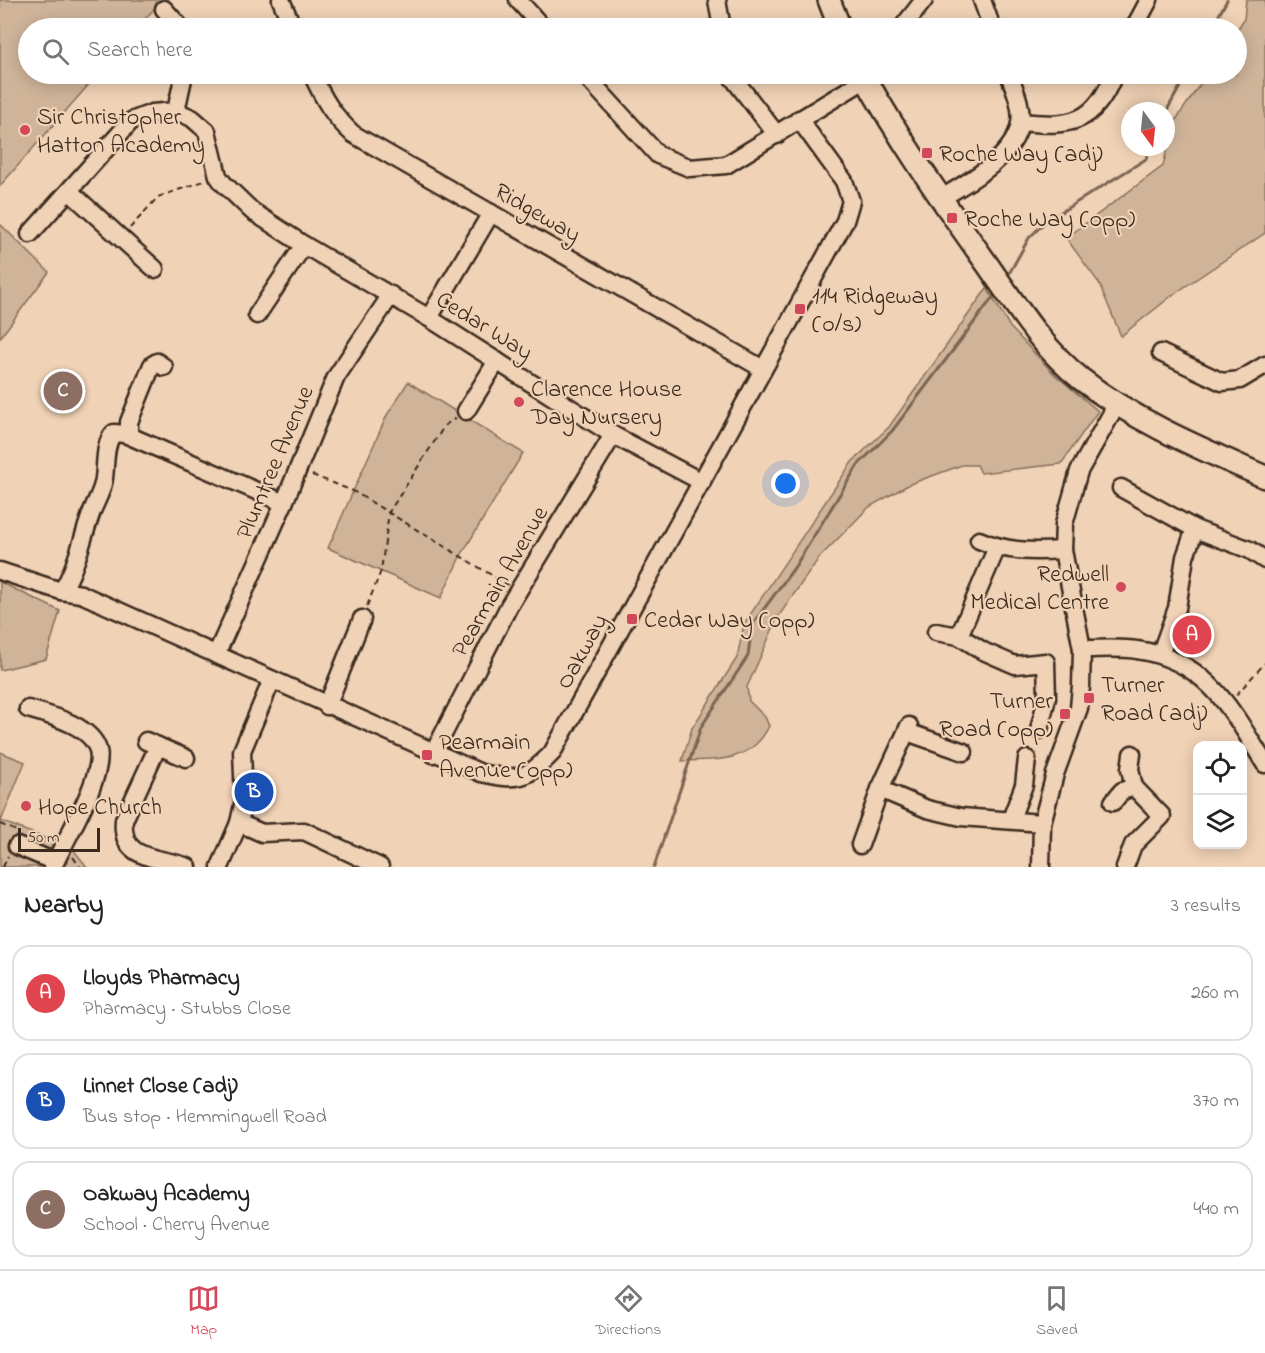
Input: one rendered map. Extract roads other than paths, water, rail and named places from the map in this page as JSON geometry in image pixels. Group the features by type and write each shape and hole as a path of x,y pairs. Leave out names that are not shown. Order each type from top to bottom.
{"main road":[{"path":"829,0 836,18"},
{"path":"870,84 966,235 1035,333 1080,378 1117,405 1173,435 1265,477"}],"street":[{"path":"281,0 289,18"},
{"path":"518,0 534,18"},
{"path":"717,0 720,18"},
{"path":"910,18 924,0"},
{"path":"982,0 988,18"},
{"path":"1139,18 1149,0"},
{"path":"164,9 172,18"},
{"path":"30,234 131,121 152,112 176,111 182,84"},
{"name":"Ridgeway","path":"316,84 323,99 338,120 353,134 763,369"},
{"path":"593,84 658,155 690,168 726,165 777,135 853,84"},
{"path":"738,84 777,135"},
{"path":"942,198 977,176 1011,146 1021,122 1018,99 1013,84"},
{"path":"1021,122 1052,125 1078,120 1098,107 1109,84"},
{"name":"Cedar Way","path":"176,111 192,118 207,131 218,176 229,191 252,211 304,245 391,294 613,435 702,482"},
{"name":"Oakway","path":"0,571 62,591 81,594 271,682 481,773 508,779 533,773 552,753 845,222 851,201 844,181 800,119"},
{"path":"69,191 155,268"},
{"path":"429,318 491,213"},
{"path":"257,315 304,245"},
{"name":"Plumtree Avenue","path":"216,656 284,503 336,377 391,294"},
{"path":"1161,353 1222,382 1240,380 1265,365"},
{"path":"466,411 497,361"},
{"path":"127,435 129,422 152,365 157,362 164,367"},
{"path":"1041,867 1042,823 1055,774 1069,744 1079,708 1082,649 1062,550 1067,507 1079,471 1117,405"},
{"path":"62,591 74,573 91,514 103,489 110,437 114,433 127,435 284,503"},
{"name":"Pearmain Avenue","path":"434,754 518,591 613,435"},
{"path":"1121,488 1195,529 1250,550 1265,560"},
{"path":"1160,655 1177,608 1185,557 1195,529"},
{"path":"979,540 997,547 1026,552 1062,550"},
{"path":"959,636 997,547"},
{"path":"327,705 362,619"},
{"path":"936,632 959,636 1001,661 1027,666 1046,662 1047,698 1039,730"},
{"path":"1082,649 1137,650 1182,663 1215,688 1228,704 1265,764"},
{"path":"220,867 239,823 244,800 242,751 271,682"},
{"path":"17,846 54,865 99,768 98,749 86,733 50,715 28,709"},
{"path":"860,845 880,789 908,729 964,752"},
{"path":"186,758 152,743 124,820 123,831 126,842 142,856 171,860 188,867"},
{"path":"1125,867 1133,845 1162,816 1138,791 1130,769 1132,754"},
{"path":"1011,819 1024,785 1027,759"},
{"path":"880,789 927,809 961,817 1042,823"},
{"path":"1113,802 1122,791 1138,791"},
{"path":"239,823 262,833 304,831 380,867"}],"waterway":[{"path":"1217,18 1227,0"},
{"path":"1172,102 1181,84"},
{"path":"1006,279 1029,238 1045,222 1146,159 1147,156"},
{"path":"654,867 701,727 748,656 752,625 794,568 858,465 892,431 997,292"}],"place":[{"name":"Sir Christopher Hatton Academy","path":"25,130"},
{"name":"Roche Way (adj)","path":"927,153"},
{"name":"Roche Way (opp)","path":"952,218"},
{"name":"114 Ridgeway (o/s)","path":"800,309"},
{"name":"Oakway Academy","path":"63,391"},
{"name":"Clarence House Day Nursery","path":"519,402"},
{"name":"Redwell Medical Centre","path":"1121,587"},
{"name":"Cedar Way (opp)","path":"632,619"},
{"name":"Lloyds Pharmacy","path":"1192,635"},
{"name":"Turner Road (adj)","path":"1089,698"},
{"name":"Turner Road (opp)","path":"1065,714"},
{"name":"Pearmain Avenue (opp)","path":"427,755"},
{"name":"Linnet Close (adj)","path":"254,792"},
{"name":"Hope Church","path":"26,806"}]}
